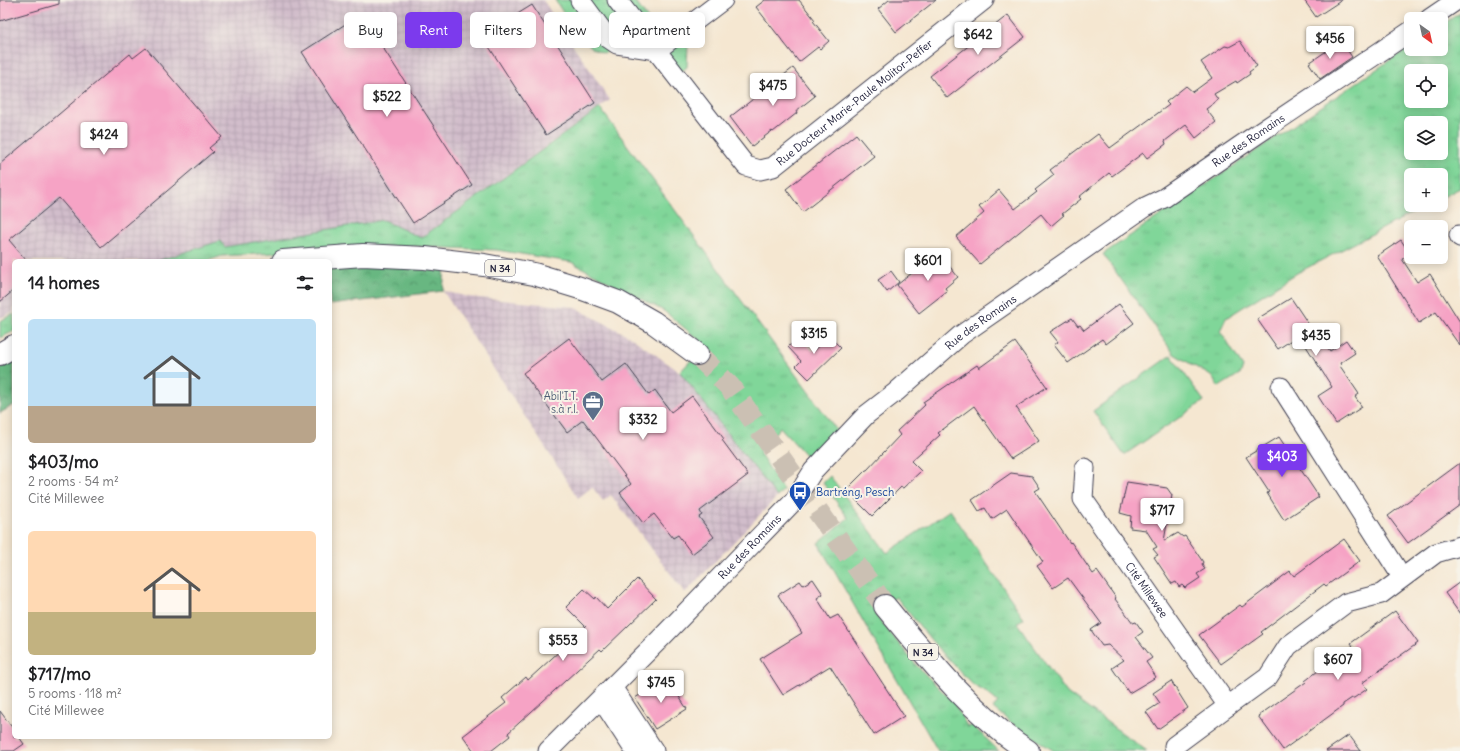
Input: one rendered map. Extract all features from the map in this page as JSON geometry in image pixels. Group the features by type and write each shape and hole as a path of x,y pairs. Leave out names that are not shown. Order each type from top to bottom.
{"main road":[{"name":"N 34","path":"310,259 363,255 425,258 484,265 534,274 580,288 618,302 653,322 697,354"},
{"path":"0,354 12,347"},
{"name":"N 34","path":"885,606 926,656 963,695 1006,736 1028,751"}],"street":[{"path":"580,0 608,38 617,44 657,50 723,0"},
{"path":"618,0 657,50"},
{"name":"Rue Docteur Marie-Paule Molitor-Peffer","path":"657,50 746,166 760,170 773,167 984,0"},
{"path":"1439,12 1457,0"},
{"name":"Rue des Romains","path":"548,751 663,636 790,505 814,471 866,415 896,392 962,335 1145,207 1164,198 1253,136 1404,36"},
{"path":"1281,386 1402,577"},
{"name":"Cité Millewee","path":"1085,468 1083,499 1228,706"},
{"path":"1174,746 1268,677 1288,646 1346,603 1381,594 1436,553 1460,546"},
{"path":"606,693 636,751"},
{"path":"606,693 654,751"}],"shaded area":[{"path":"0,0 543,0 551,12 544,12 544,48 575,48 610,100 420,238 383,220 225,247 220,241 163,259 12,259 12,313 0,318"},
{"path":"443,291 469,297 574,307 629,336 680,372 777,497 685,593 611,495 603,501 592,487 578,498"}],"green space":[{"path":"555,0 634,0 643,12 609,12 609,48 611,48 604,53 592,48 601,48 601,12 563,12"},
{"path":"1460,13 1460,188 1448,194 1448,168 1404,168 1404,212 1415,212 1297,273 1226,318 1220,331 1243,367 1241,373 1219,387 1211,376 1174,354 1103,254 1404,51 1404,56 1448,56 1448,21"},
{"path":"644,48 688,48 687,67 676,76 657,50"},
{"path":"600,108 838,432 810,460 780,427 759,452 783,490 777,497 680,372 697,354 699,340 664,311 571,262 497,250 404,246 222,256 213,259 163,259 220,241 225,247 383,220 421,238"},
{"path":"382,265 445,269 443,291 332,305 332,267"},
{"path":"12,315 12,332 0,338 0,321"},
{"path":"1171,355 1204,401 1124,455 1093,411"},
{"path":"12,361 12,406 0,413 0,368"},
{"path":"830,476 887,553 950,510 1024,618 1017,623 1067,693 1147,751 1054,751 1014,725 993,708 998,702 987,693 973,685 936,646 896,597 874,613 917,666 954,703 968,728 972,725 999,751 938,751 818,543 848,518 823,483"}],"building":[{"path":"0,0 59,0 59,4 0,21"},
{"path":"765,0 799,0 829,41 820,49 818,47 799,62 756,7"},
{"path":"889,0 936,0 896,32 878,9"},
{"path":"1304,0 1342,0 1316,17"},
{"path":"532,5 544,24 544,48 560,48 595,103 546,135 490,48 536,48 536,12 521,12"},
{"path":"1008,15 1025,37 947,98 930,76"},
{"path":"344,25 344,48 383,48 472,185 413,223 302,52"},
{"path":"1240,41 1257,66 1249,72 1250,74 1237,83 1236,81 1214,94 1218,100 1206,109 1216,122 1196,138 1186,125 1165,141 1166,144 1147,158 1143,153 1112,176 1109,173 1079,197 1081,199 1062,214 1064,215 1051,226 1041,214 980,264 956,237 984,213 979,207 999,190 1015,209 1037,192 1035,190 1054,175 1050,170 1098,134 1110,148 1169,105 1166,102 1186,86 1193,92 1212,78 1201,62 1225,46 1229,47"},
{"path":"1341,41 1352,57 1320,79 1309,63"},
{"path":"146,48 222,137 209,148 213,152 101,247 59,198 9,240 25,259 12,259 12,292 0,302 0,164 130,54 133,58"},
{"path":"793,68 815,96 796,111 797,113 752,146 730,117"},
{"path":"856,134 874,156 803,212 786,189"},
{"path":"1401,240 1404,245 1404,258 1402,259 1404,264 1417,282 1430,274 1460,322 1460,346 1436,312 1419,323 1377,256"},
{"path":"938,252 958,277 945,288 947,291 919,313 897,285"},
{"path":"891,271 899,282 887,292 878,280"},
{"path":"1291,298 1319,340 1321,338 1330,351 1346,340 1355,353 1340,363 1340,366 1359,394 1355,397 1362,407 1336,424 1318,396 1332,387 1299,335 1278,349 1257,319"},
{"path":"1119,304 1134,323 1106,344 1102,339 1068,363 1054,345 1058,342 1050,332 1072,318 1078,326 1080,325 1084,330"},
{"path":"828,335 841,348 809,379 796,366 801,361 788,347 800,336 813,351"},
{"path":"569,338 602,382 626,364 649,395 655,390 671,412 692,396 724,439 722,440 748,475 700,511 702,515 699,517 714,537 692,554 678,535 673,538 654,514 643,523 620,493 631,484 583,420 567,432 523,373"},
{"path":"1015,342 1047,387 1016,407 1039,441 1011,459 974,406 938,433 940,435 911,461 921,471 903,488 901,487 872,516 846,490 900,435 897,431 925,405 923,402 977,365 979,368"},
{"path":"1279,437 1319,497 1284,520 1267,493 1269,492 1246,457"},
{"path":"1460,463 1460,505 1408,543 1388,516"},
{"path":"1011,473 1032,476 1040,488 1035,491 1070,543 1071,542 1093,574 1097,571 1133,623 1136,622 1143,632 1136,637 1152,658 1146,662 1156,677 1129,693 1112,668 1124,660 1108,645 1102,646 1091,630 1101,623 1068,578 1053,588 1037,566 1043,562 1007,509 992,519 985,508 979,511 972,500"},
{"path":"1127,482 1167,488 1172,495 1164,541 1178,533 1183,537 1185,536 1203,562 1202,564 1205,569 1197,574 1200,578 1185,588 1182,585 1179,587 1176,582 1172,584 1154,557 1158,555 1153,549 1157,547 1146,530 1130,528 1131,516 1120,513"},
{"path":"1344,539 1360,561 1326,586 1324,584 1261,632 1263,634 1221,664 1199,635 1240,605 1242,607 1290,571 1294,576"},
{"path":"637,579 656,599 602,651 600,649 508,733 510,736 491,751 474,751 463,736 506,703 502,698 526,677 528,680 586,627 566,607 584,589 595,599 596,597 607,609"},
{"path":"813,579 823,594 817,598 830,619 838,615 904,716 874,735 830,666 783,695 760,659 802,633 778,595 800,581 803,585"},
{"path":"1460,582 1460,614 1445,593"},
{"path":"1395,611 1418,643 1362,683 1367,689 1343,704 1343,706 1283,750 1258,716 1353,646 1351,643"},
{"path":"667,678 687,709 655,729 635,698"},
{"path":"1171,681 1188,708 1158,729 1146,712 1160,703 1153,693"},
{"path":"0,711 12,727 12,739 20,739 24,744 14,751 0,751"},
{"path":"1349,735 1361,751 1326,751"}],"tunnel":[{"path":"697,354 730,387 885,606"}],"place":[{"name":"Abil'I.T. s.à r.l.","path":"593,422"},
{"name":"Bartréng, Pesch","path":"800,512"}]}
